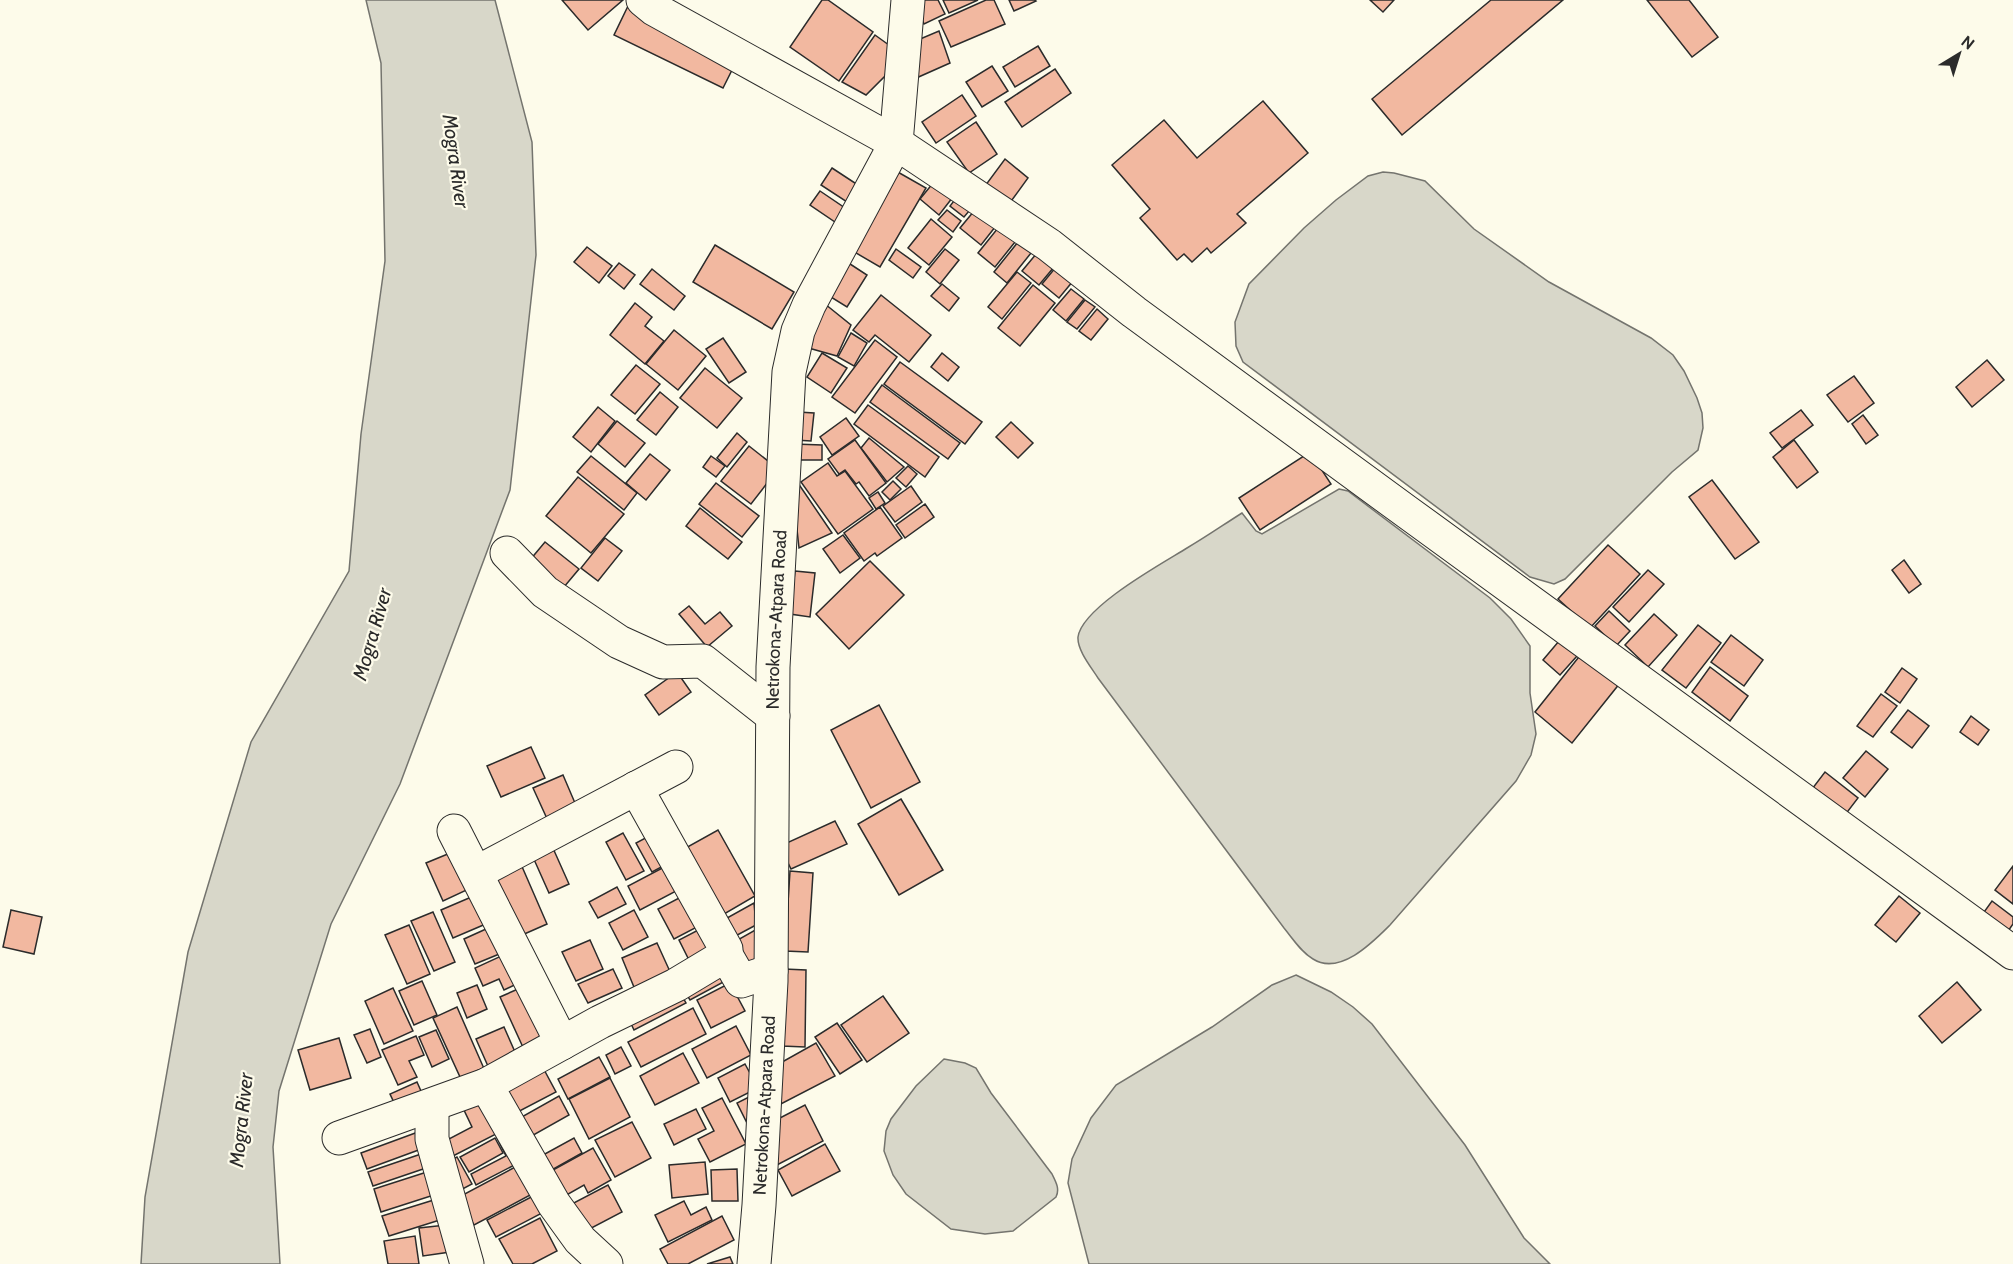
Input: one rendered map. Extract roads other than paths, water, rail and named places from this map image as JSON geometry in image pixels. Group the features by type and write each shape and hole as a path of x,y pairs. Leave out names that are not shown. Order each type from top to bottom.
{"street":[{"path":"643,0 654,9 896,143 1049,245 1134,312 1388,499 2013,952"},
{"name":"Netrokona-Atpara Road","path":"754,1264 771,971 773,667 789,372 798,332 809,305 896,143 908,0"},
{"path":"507,554 546,592 619,642 663,662 703,661 773,716"},
{"path":"476,873 676,767"},
{"path":"636,788 726,949 726,956 741,981 771,971"},
{"path":"454,831 562,1043"},
{"path":"339,1138 486,1085 676,985 726,956"},
{"path":"486,1085 554,1204 580,1240 606,1264"},
{"path":"432,1106 432,1139 467,1264"}],"water":[{"name":"Mogra River","path":"366,0 495,0 532,142 536,255 510,490 400,784 331,924 279,1091 273,1147 280,1264 141,1264 145,1197 188,952 251,742 349,571 361,434 385,261 381,63"},
{"path":"1383,172 1425,181 1474,229 1549,282 1651,338 1673,355 1684,371 1697,398 1702,413 1703,428 1698,450 1672,472 1565,579 1554,584 1530,577 1243,362 1236,346 1235,322 1249,284 1304,228 1336,200 1368,176"},
{"path":"1339,489 1348,491 1490,598 1511,619 1530,646 1530,693 1536,734 1531,755 1516,781 1390,925 1355,955 1334,963 1323,963 1305,953 1284,928 1088,664 1082,653 1078,637 1083,625 1093,613 1125,587 1242,513 1256,531 1262,534"},
{"path":"1296,975 1331,992 1372,1024 1465,1145 1524,1238 1550,1264 1089,1264 1068,1183 1072,1159 1091,1118 1116,1085 1212,1027 1272,985"},
{"path":"944,1059 965,1063 976,1068 991,1093 1052,1174 1056,1183 1058,1191 1056,1197 1013,1231 985,1234 951,1229 906,1194 893,1175 884,1151 886,1131 891,1119 916,1086"}]}
